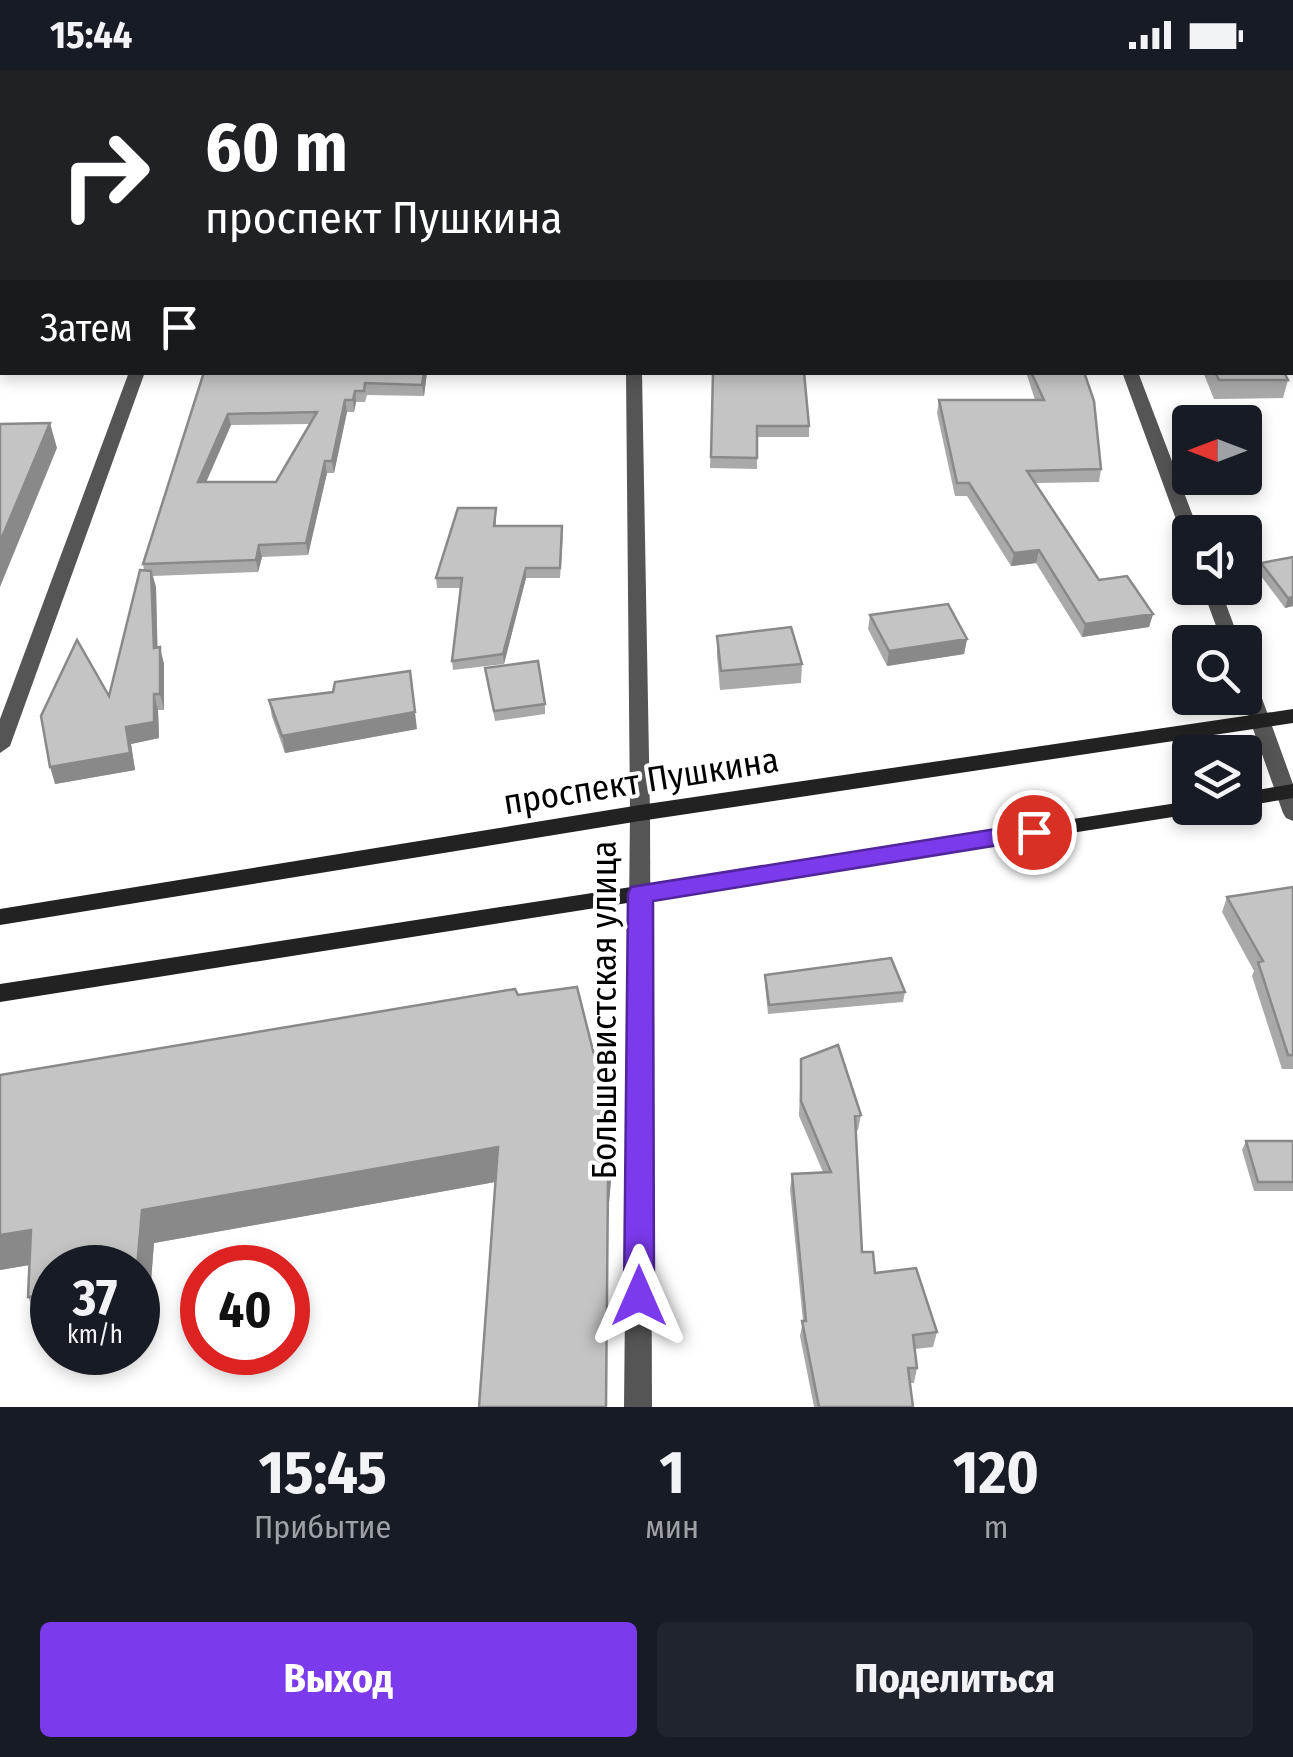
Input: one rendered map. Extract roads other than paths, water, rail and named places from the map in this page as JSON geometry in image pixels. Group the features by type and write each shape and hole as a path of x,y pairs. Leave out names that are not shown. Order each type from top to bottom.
{"main road":[{"name":"проспект Пушкина","path":"0,917 640,813 1293,716"},
{"path":"1262,799 1290,799"},
{"path":"0,992 1172,811"}],"street":[{"path":"0,746 136,375"},
{"name":"Большевистская улица","path":"634,375 640,813 638,1407"},
{"path":"1131,375 1184,515"},
{"path":"1258,715 1290,799"}]}
